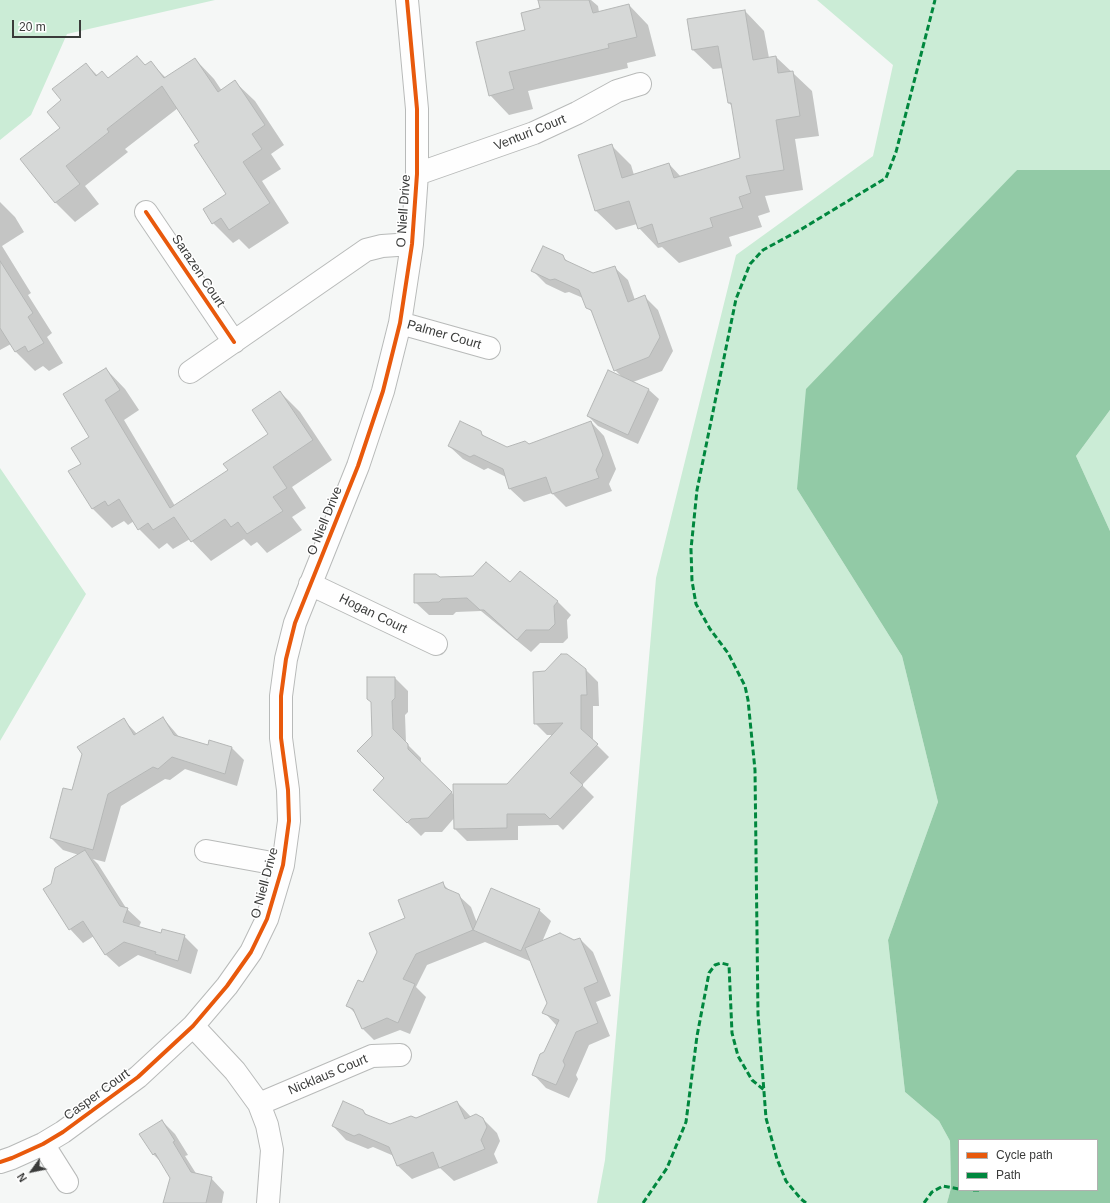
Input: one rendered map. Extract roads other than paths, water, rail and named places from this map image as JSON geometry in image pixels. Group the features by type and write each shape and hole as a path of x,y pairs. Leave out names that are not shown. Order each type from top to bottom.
{"street":[{"name":"O Niell Drive","path":"193,1026 227,986 251,952 267,919 283,865 289,821 288,790 281,738 281,696 286,659 295,623 358,466 382,392 400,323 412,244 418,174 417,109 407,0"},
{"name":"Venturi Court","path":"418,174 534,133 578,113 617,91 640,84"},
{"name":"Sarazen Court","path":"146,212 234,342"},
{"path":"190,372 366,250 382,246 412,244"},
{"name":"Palmer Court","path":"400,323 489,348"},
{"name":"Hogan Court","path":"310,584 436,644"},
{"path":"206,851 283,865"},
{"path":"193,1026 234,1071 258,1104 267,1125 272,1150 268,1203"},
{"name":"Casper Court","path":"0,1162 43,1144 63,1132 138,1077 193,1026"},
{"name":"Nicklaus Court","path":"258,1104 372,1056 400,1055"},
{"path":"43,1144 67,1182"}]}
